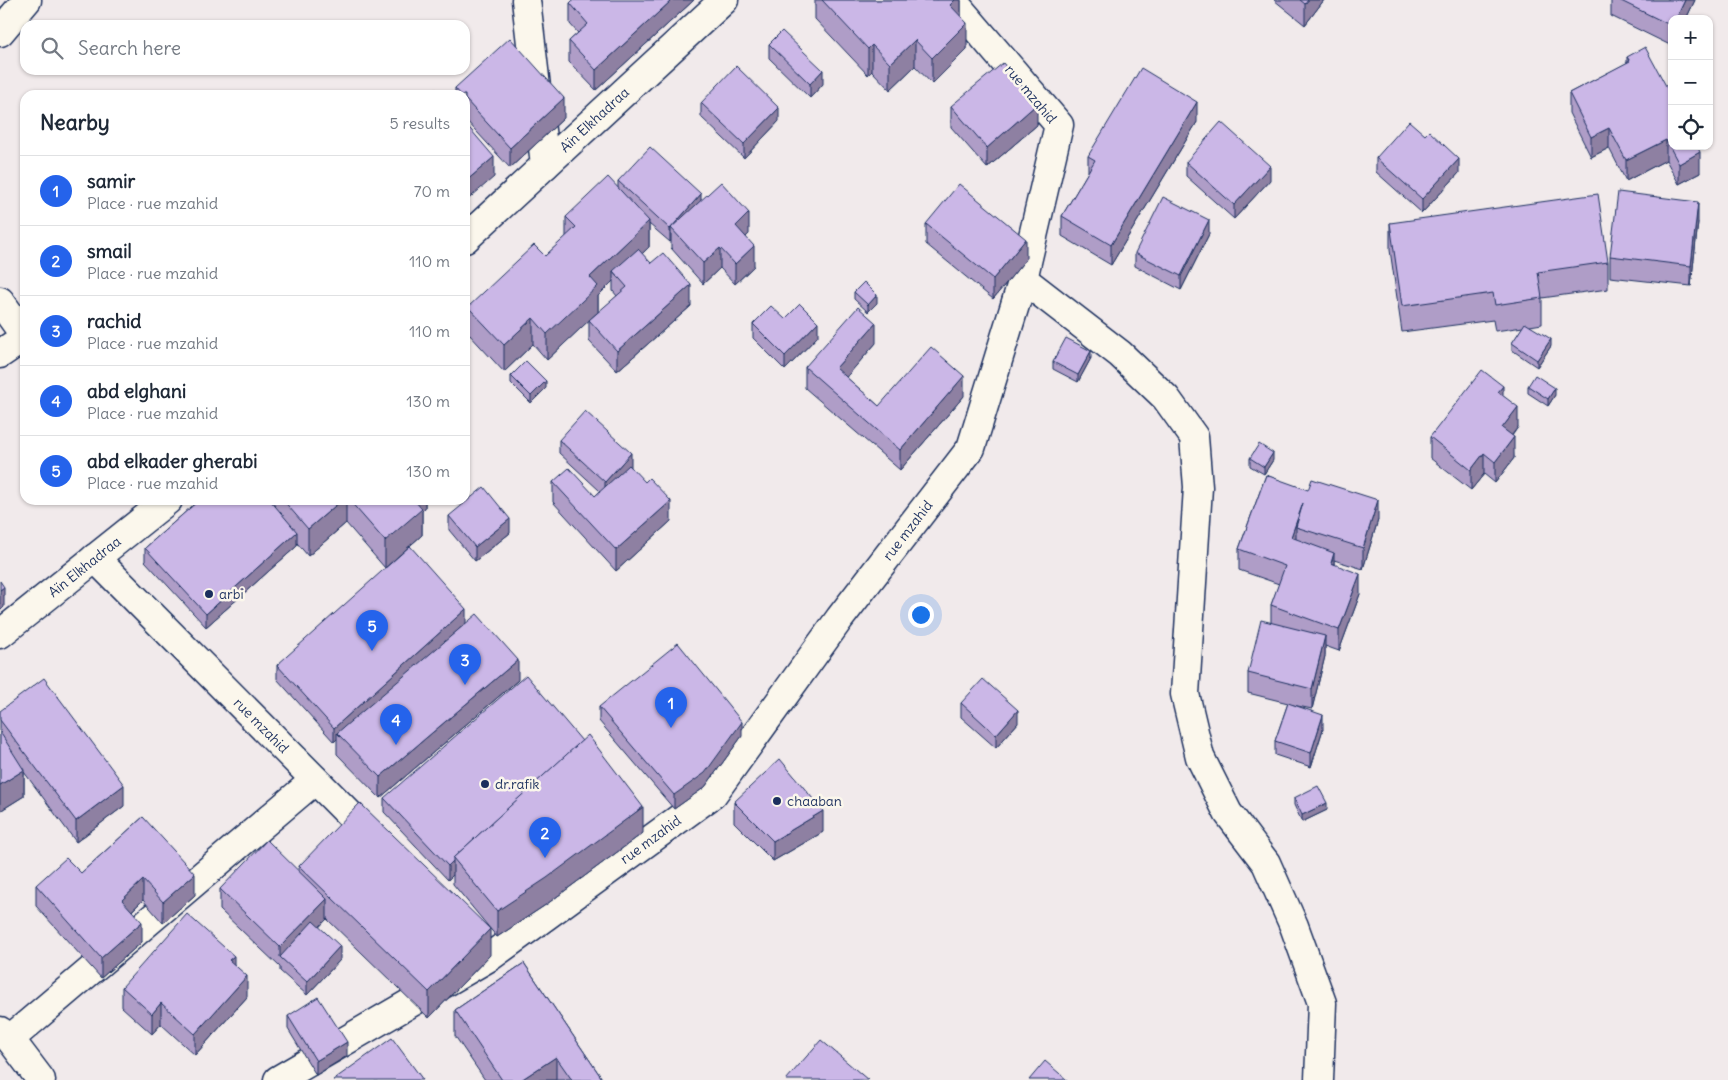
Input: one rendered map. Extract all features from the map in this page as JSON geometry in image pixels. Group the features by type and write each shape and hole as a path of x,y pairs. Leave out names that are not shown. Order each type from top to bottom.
{"street":[{"path":"0,32 27,0"},
{"path":"526,0 545,165"},
{"name":"Aïn Elkhadraa","path":"470,233 724,0"},
{"name":"rue mzahid","path":"278,1080 491,956 713,794 840,618 971,448 1023,279 1059,125 952,0"},
{"path":"1023,279 1120,354 1166,398 1194,437 1198,487 1184,694 1200,757 1228,813 1266,863 1294,926 1322,1003 1319,1080"},
{"path":"0,301 20,330"},
{"path":"0,354 20,340"},
{"name":"Aïn Elkhadraa","path":"0,634 162,505"},
{"name":"rue mzahid","path":"96,558 395,860"},
{"path":"41,1080 5,1035 315,780"},
{"path":"470,936 491,956 508,980"}],"building":[{"path":"573,0 672,0 596,70 569,41 588,24 570,3"},
{"path":"822,0 955,0 950,5 967,23 932,58 915,40 890,64 872,45 868,49"},
{"path":"1300,0 1308,0 1305,4"},
{"path":"1619,0 1685,0 1678,15 1668,15 1668,24"},
{"path":"782,31 823,70 810,84 769,44"},
{"path":"510,38 564,98 510,148 470,104 470,90 457,90 455,88"},
{"path":"1645,47 1668,90 1668,144 1666,140 1626,160 1609,128 1591,137 1569,93 1630,61 1627,57"},
{"path":"1003,63 1037,104 987,148 951,106"},
{"path":"736,66 779,108 744,144 701,103"},
{"path":"1141,68 1197,102 1111,245 1062,216 1095,160 1088,156"},
{"path":"1409,121 1425,135 1429,131 1459,159 1422,199 1376,158"},
{"path":"1221,122 1270,166 1234,205 1186,162"},
{"path":"470,129 494,157 470,178"},
{"path":"650,147 701,194 670,229 618,181"},
{"path":"1671,150 1699,150 1700,152 1679,164"},
{"path":"608,177 649,221 590,277 598,286 547,334 533,318 504,345 470,309 470,305 534,245 545,256 576,227 566,217"},
{"path":"721,182 749,213 736,226 754,246 735,264 720,248 703,263 671,228"},
{"path":"959,184 1026,239 993,279 926,224"},
{"path":"1618,192 1698,202 1691,266 1610,256"},
{"path":"1598,194 1608,262 1538,272 1542,298 1495,305 1493,293 1402,306 1390,223"},
{"path":"1163,197 1209,220 1181,276 1135,253"},
{"path":"638,249 651,263 663,253 691,285 617,351 589,320 627,287 613,271"},
{"path":"864,282 877,295 868,305 854,292"},
{"path":"800,304 818,322 785,356 753,324 771,306 785,319"},
{"path":"858,307 876,323 836,368 879,406 931,347 964,376 900,450 805,367"},
{"path":"1525,323 1551,339 1537,360 1512,343"},
{"path":"1066,338 1091,351 1078,375 1053,362"},
{"path":"526,361 546,381 531,396 511,376"},
{"path":"1482,370 1503,386 1498,392 1518,407 1502,428 1514,437 1495,462 1484,453 1471,470 1430,437"},
{"path":"1535,375 1555,388 1548,399 1528,386"},
{"path":"585,411 631,453 605,482 559,440"},
{"path":"1259,444 1273,453 1264,467 1250,458"},
{"path":"629,465 645,482 649,478 671,501 616,550 553,482 569,468 595,496"},
{"path":"1266,475 1308,490 1312,479 1378,500 1363,548 1296,527 1303,503 1291,537 1334,553 1331,563 1360,574 1339,630 1271,605 1285,566 1239,549"},
{"path":"484,487 510,519 475,547 449,516 462,505 470,505 470,499"},
{"name":"arbi","path":"193,505 274,505 297,532 206,614 145,548"},
{"path":"287,505 336,505 308,529"},
{"path":"353,505 418,505 422,509 385,541"},
{"path":"410,546 466,609 334,728 277,665"},
{"path":"0,581 4,587 0,590"},
{"path":"477,614 518,660 380,777 337,733"},
{"path":"1261,620 1325,636 1312,689 1248,673"},
{"path":"678,643 742,722 705,773 674,795 599,707"},
{"name":"dr.rafik","path":"526,675 582,741 453,858 453,861 448,866 384,798"},
{"path":"44,678 124,785 76,821 0,720 0,711"},
{"path":"983,679 1018,710 996,735 961,703"},
{"path":"1288,703 1323,715 1311,753 1275,741"},
{"path":"0,732 24,770 0,785"},
{"path":"588,735 643,807 547,878 497,911 453,858"},
{"path":"780,759 823,811 773,841 734,802"},
{"path":"1318,786 1327,803 1302,815 1294,798"},
{"path":"360,803 490,929 429,992 299,866"},
{"path":"143,817 195,874 163,902 143,880 122,900 142,922 101,958 36,885 66,858 81,873"},
{"path":"267,840 327,899 280,947 220,889"},
{"path":"187,914 234,956 229,960 247,976 195,1034 161,1003 152,1014 122,987"},
{"path":"313,921 340,946 307,982 280,957"},
{"path":"524,963 603,1080 572,1080 556,1057 521,1080 502,1080 455,1010"},
{"path":"318,997 347,1042 316,1061 288,1016"},
{"path":"392,1038 423,1080 333,1080"},
{"path":"821,1040 868,1080 786,1080"},
{"path":"1045,1061 1067,1080 1029,1080"}],"place":[{"name":"arbi","path":"209,594"},
{"name":"abd elkader gherabi","path":"372,651"},
{"name":"rachid","path":"465,685"},
{"name":"samir","path":"671,728"},
{"name":"abd elghani","path":"396,745"},
{"name":"dr.rafik","path":"485,784"},
{"name":"chaaban","path":"777,801"},
{"name":"smail","path":"545,858"}]}
